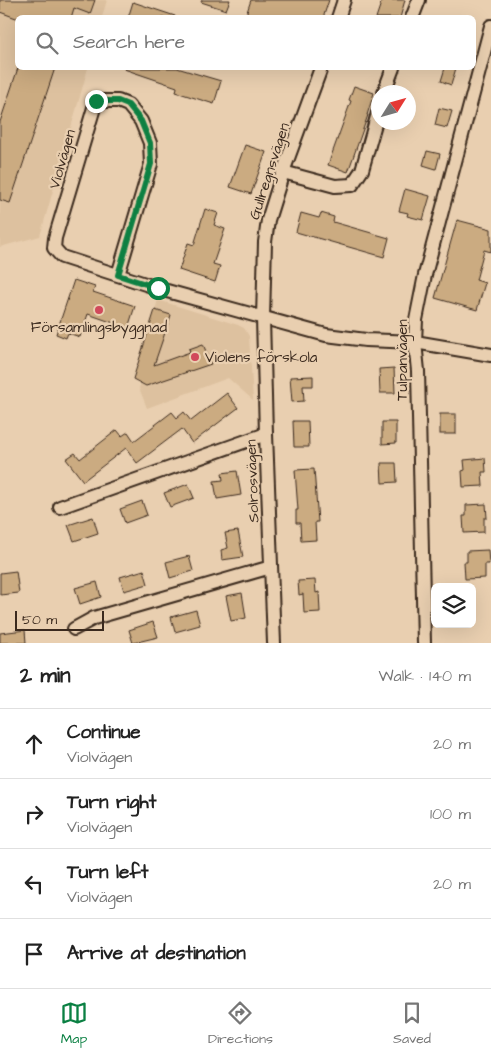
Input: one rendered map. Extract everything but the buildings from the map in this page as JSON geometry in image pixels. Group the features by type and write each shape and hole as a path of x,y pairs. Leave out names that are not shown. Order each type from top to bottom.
{"street":[{"path":"339,15 344,0"},
{"path":"413,15 419,0"},
{"name":"Tulpanvägen","path":"424,643 418,370 415,342 416,320 425,275 491,26"},
{"name":"Gullregnsvägen","path":"264,318 267,229 283,172 320,70"},
{"path":"387,85 392,70"},
{"name":"Violvägen","path":"118,275 151,164 150,143 141,121 128,105 118,101 96,101 54,248 62,257 167,291 326,335 366,340 415,342 491,354"},
{"path":"283,172 335,186 352,185 362,170 373,130"},
{"name":"Solrosvägen","path":"264,318 266,434 274,643"},
{"path":"60,507 266,434"},
{"path":"74,629 94,618 271,567"}],"shaded area":[{"path":"0,0 107,0 103,15 15,15 15,70 87,70 40,236 0,247"},
{"name":"Violens förskola","path":"158,300 244,328 249,336 253,400 228,378 147,408 139,388 141,383 133,379"}],"place":[{"name":"Församlingsbyggnad","path":"99,310"},
{"name":"Violens förskola","path":"195,357"}],"route":[{"path":"96,101 118,101 128,105 141,121 150,143 151,164 118,275 158,288"}]}
